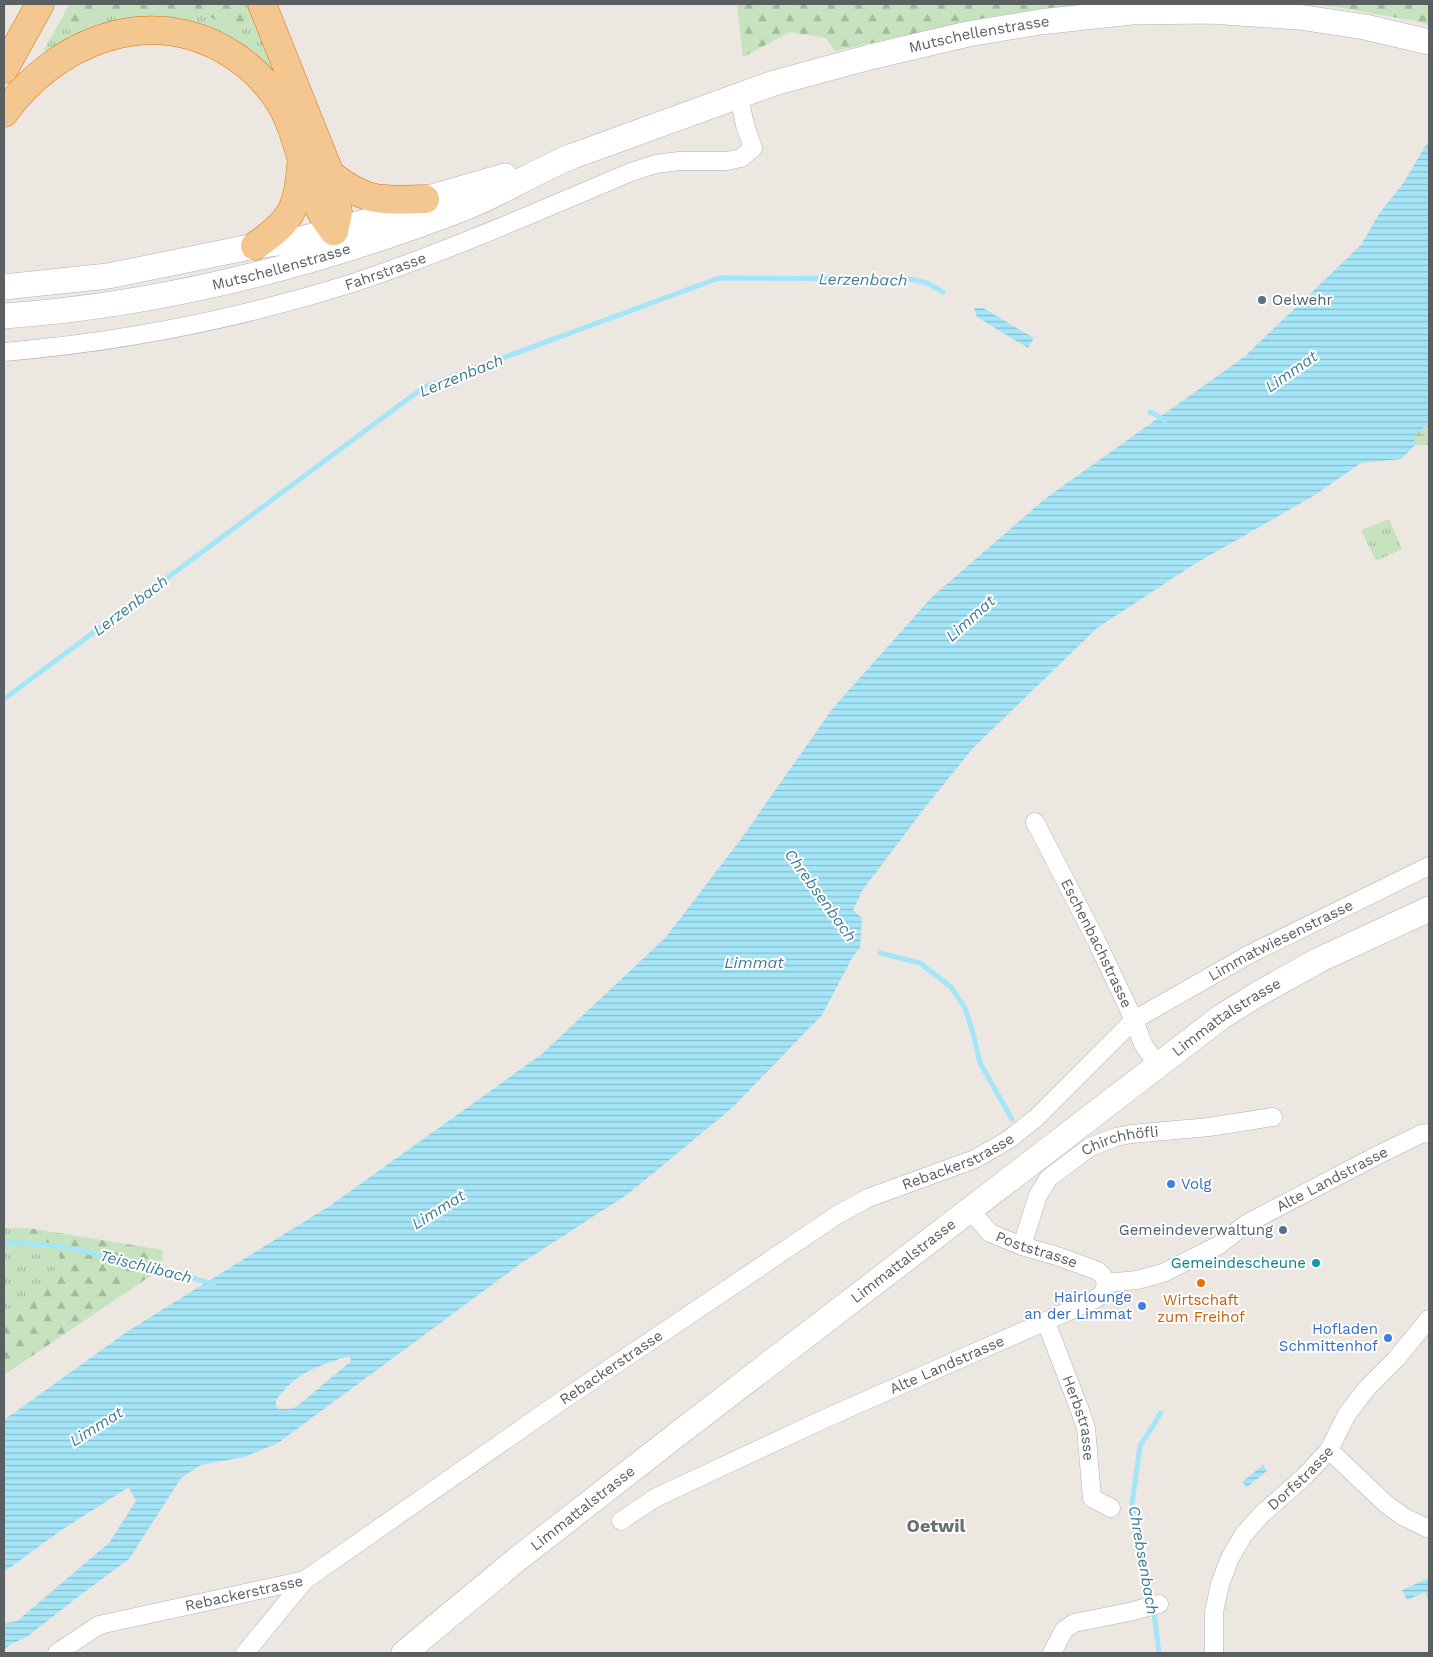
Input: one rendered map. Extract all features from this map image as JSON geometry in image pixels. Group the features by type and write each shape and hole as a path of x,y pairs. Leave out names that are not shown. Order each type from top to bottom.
{"highway":[{"path":"4,69 40,4"},
{"path":"262,4 330,174 338,212 334,231"},
{"path":"4,113 14,99 42,73 67,54 93,41 134,31 156,30 205,40 242,61 272,92 287,116 324,218 334,231"},
{"path":"255,246 277,231 293,209 298,197 302,161"},
{"path":"330,174 352,190 369,197 388,200 425,199"}],"main road":[{"name":"Mutschellenstrasse","path":"4,288 108,276 255,246 292,241 334,231 385,216 425,199 502,176 546,166 774,83 968,34 1040,22 1131,12 1210,11 1299,17 1365,27 1429,42"},
{"name":"Mutschellenstrasse","path":"4,316 43,314 130,302 212,286 312,259 363,244 466,207 546,166"},
{"path":"312,259 334,231 346,239 363,244"},
{"name":"Limmattalstrasse","path":"404,1653 515,1561 1221,1017 1319,960 1429,909"}],"street":[{"name":"Fahrstrasse","path":"4,352 61,347 149,334 186,327 288,301 351,283 477,238 631,172 656,164 679,161 727,161 741,158 753,148 745,125 739,96"},
{"name":"Eschenbachstrasse","path":"1035,822 1096,940 1134,1020 1142,1044 1158,1066"},
{"name":"Limmatwiesenstrasse","path":"1134,1020 1248,955 1429,866"},
{"name":"Rebackerstrasse","path":"57,1653 99,1625 305,1580 557,1404 837,1215 868,1198 975,1159 1008,1140 1036,1118 1134,1020"},
{"name":"Chirchhöfli","path":"1022,1246 1038,1195 1049,1178 1090,1147 1116,1137 1131,1134 1209,1127 1273,1117"},
{"name":"Alte Landstrasse","path":"620,1521 655,1498 824,1418 1102,1296 1106,1290 1106,1283 1137,1280 1163,1273 1218,1245 1254,1219 1380,1154 1421,1134 1429,1133"},
{"name":"Poststrasse","path":"970,1210 990,1233 1022,1246 1098,1271 1106,1283"},
{"name":"Dorfstrasse","path":"1214,1653 1214,1612 1220,1584 1230,1558 1244,1534 1262,1514 1305,1476 1329,1450 1347,1414 1368,1387 1396,1359 1429,1319"},
{"name":"Herbstrasse","path":"1046,1322 1086,1428 1092,1498 1111,1508"},
{"path":"1329,1450 1386,1504 1404,1517 1429,1529"},
{"path":"245,1653 305,1580"},
{"path":"1052,1653 1064,1630 1074,1623 1155,1605"}],"green space":[{"path":"69,4 244,4 251,22 238,31 192,8 107,13 72,27 65,12"},
{"path":"244,4 256,4 299,121 214,36 48,54 44,50 65,12 72,27 107,13 192,8 238,31 251,22"},
{"path":"737,4 1119,4 988,17 835,51 826,38 790,32 743,57"},
{"path":"1319,4 1429,4 1429,25 1415,21"},
{"path":"1429,423 1429,445 1415,445 1414,436"},
{"path":"1389,519 1402,549 1376,561 1361,530"},
{"path":"4,1228 28,1228 30,1239 60,1257 54,1272 34,1292 4,1313"},
{"path":"28,1228 163,1250 162,1268 4,1375 4,1313 34,1292 54,1272 60,1257 30,1239"}],"water":[{"name":"Limmat","path":"1429,140 1429,423 1414,436 1415,445 1401,459 1361,463 1315,495 1193,565 1097,628 973,748 923,810 862,891 853,910 862,918 860,948 853,956 822,1015 732,1108 628,1194 520,1264 278,1443 244,1457 201,1465 181,1478 129,1559 28,1636 11,1644 4,1650 4,1623 17,1621 109,1543 136,1501 129,1487 60,1531 4,1572 4,1420 128,1331 331,1205 542,1054 666,937 741,839 833,708 932,597 1046,498 1244,357 1361,245 1379,214 1404,182","holes":["349,1356 350,1362 296,1407 278,1409 276,1400 300,1376 317,1367 337,1360"]},
{"path":"974,308 983,308 1034,338 1028,348 977,317"},
{"path":"1263,1465 1267,1471 1247,1487 1242,1482"},
{"path":"1429,1578 1428,1599 1425,1592 1407,1600 1402,1590"}],"waterway":[{"name":"Lerzenbach","path":"4,699 424,387 719,278 910,279 927,283 943,292"},
{"name":"Lerzenbach","path":"1150,412 1165,420"},
{"name":"Chrebsenbach","path":"880,953 920,963 951,987 965,1008 980,1063 1012,1119"},
{"name":"Teischlibach","path":"4,1242 59,1246 149,1265 213,1284"},
{"name":"Chrebsenbach","path":"1159,1653 1152,1597 1132,1504 1140,1446 1161,1413"}],"place":[{"name":"Oelwehr","path":"1262,300"},
{"name":"Volg","path":"1171,1184"},
{"name":"Gemeindeverwaltung","path":"1283,1230"},
{"name":"Gemeindescheune","path":"1316,1263"},
{"name":"Wirtschaft zum Freihof","path":"1201,1283"},
{"name":"Hairlounge an der Limmat","path":"1142,1306"},
{"name":"Hofladen Schmittenhof","path":"1388,1338"}],"district":[{"name":"Oetwil","path":"936,1526"}]}
